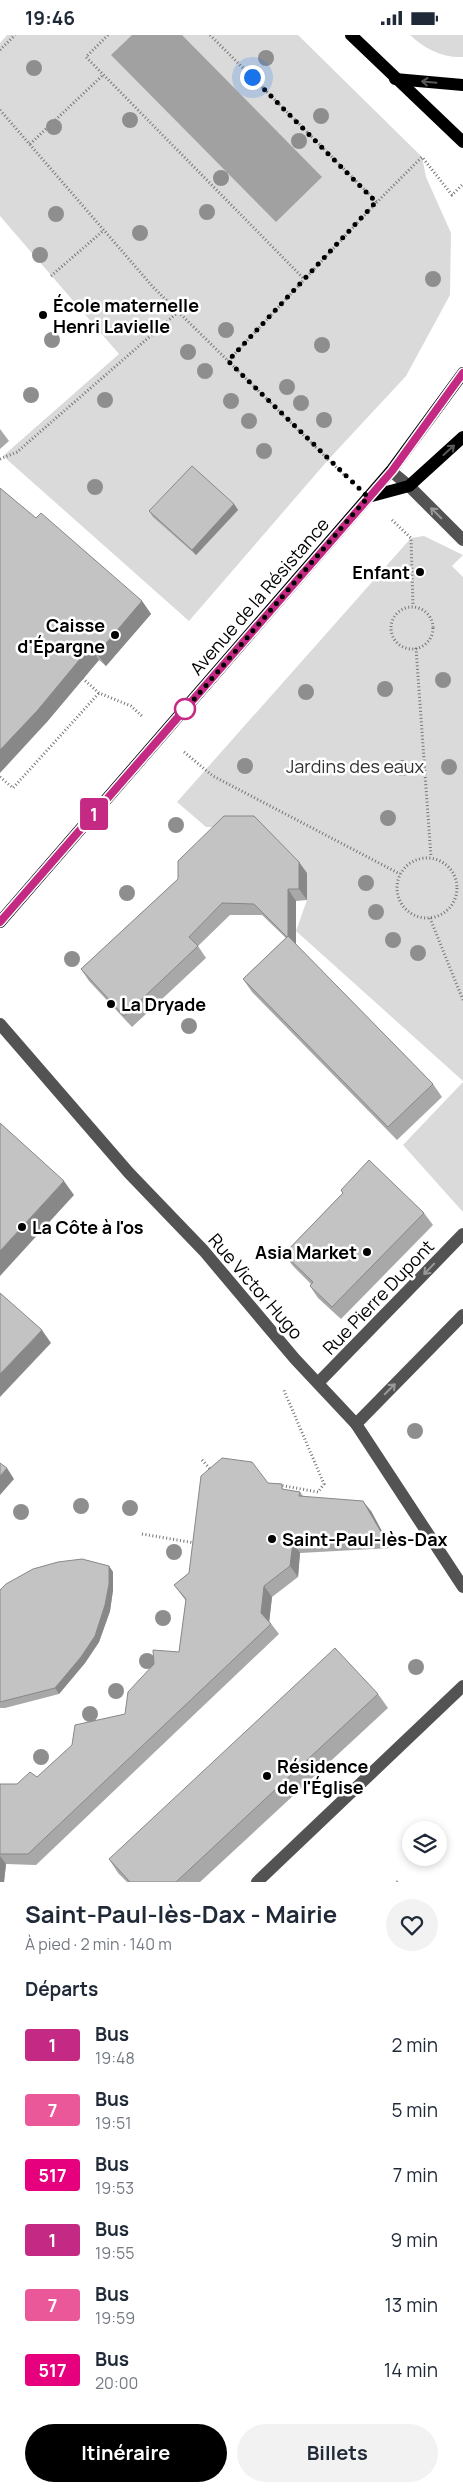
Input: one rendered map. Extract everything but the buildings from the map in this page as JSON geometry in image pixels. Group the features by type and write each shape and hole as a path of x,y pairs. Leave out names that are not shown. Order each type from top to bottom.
{"main road":[{"path":"351,35 463,142"},
{"path":"395,79 463,85"},
{"name":"Avenue de la Résistance","path":"0,922 392,471 463,373"},
{"path":"368,497 409,486 463,437"}],"street":[{"path":"392,471 463,540"},
{"name":"Rue Victor Hugo","path":"0,1024 129,1173 204,1251 356,1424 463,1587"},
{"name":"Rue Pierre Dupont","path":"318,1383 462,1237"},
{"path":"356,1424 463,1315"},
{"path":"257,1882 463,1686"}],"path":[{"path":"0,50 15,35"},
{"path":"98,35 103,39"},
{"path":"108,35 86,57 304,279"},
{"path":"210,35 376,202"},
{"path":"30,144 103,75"},
{"path":"0,110 178,312 411,538 413,606"},
{"path":"228,361 376,202 422,157 452,195 463,184"},
{"path":"51,276 104,230"},
{"path":"0,459 17,453 178,312"},
{"path":"413,606 426,611 432,623 432,630 427,642 416,649 402,646 396,642 390,629 391,621 400,610 413,606"},
{"path":"416,649 431,857"},
{"path":"78,675 99,693 131,706 213,776 400,874"},
{"path":"0,777 14,788 99,693"},
{"path":"431,857 440,860 454,874 457,893 448,910 430,918 412,914 400,901 397,892 400,874 413,861 431,857"},
{"path":"430,918 463,1000"},
{"path":"276,1485 318,1492 324,1484 279,1381"},
{"path":"202,1459 214,1473"},
{"path":"142,1534 194,1544 196,1535"}],"green space":[{"path":"7,35 298,35 422,157 426,177 451,233 450,295 406,376 328,460 189,621 3,456 119,354 0,216 0,43"},
{"path":"410,35 463,35 463,57 448,56 434,52"},
{"name":"Jardins des eaux","path":"424,536 463,555 452,566 463,577 463,1081 296,931 307,900 307,875 234,827 206,827 177,802 411,538"},
{"path":"463,1082 463,1212 403,1145"}],"shaded area":[{"path":"132,35 182,35 322,177 276,222 111,55"}],"bus line":[{"name":"1","path":"0,922 392,471 463,373"}],"place":[{"name":"École maternelle Henri Lavielle","path":"43,315"},
{"name":"Enfant","path":"420,572"},
{"name":"Caisse d'Épargne","path":"115,635"},
{"name":"La Dryade","path":"111,1004"},
{"name":"La Côte à l'os","path":"22,1227"},
{"name":"Asia Market","path":"367,1252"},
{"name":"Saint-Paul-lès-Dax","path":"272,1539"},
{"name":"Résidence de l'Église","path":"267,1776"}],"route":[{"path":"185,709 184,711 368,497 228,361 376,202 252,77"}]}
